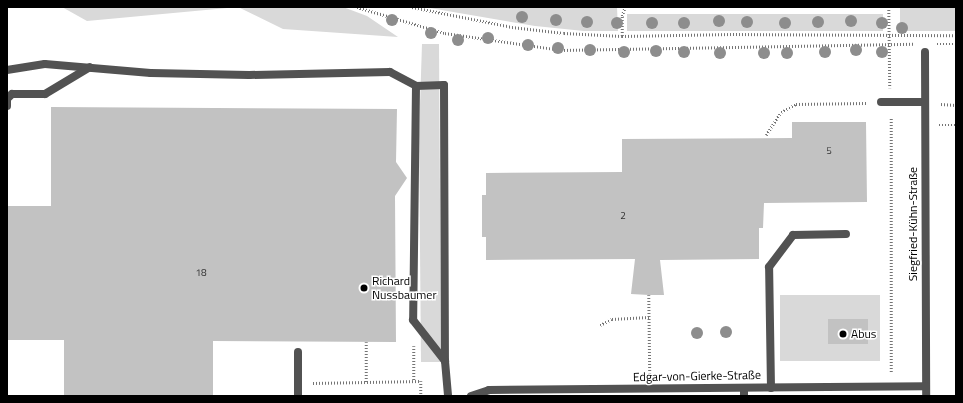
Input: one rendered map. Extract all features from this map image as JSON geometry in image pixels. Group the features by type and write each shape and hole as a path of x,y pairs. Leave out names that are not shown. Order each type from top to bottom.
{"street":[{"name":"Siegfried-Kühn-Straße","path":"924,52 926,396"},
{"path":"7,70 45,64 151,73 249,75 390,72 416,86 444,85 445,361 448,396"},
{"path":"7,106 7,98 12,94 45,94 91,67"},
{"path":"416,86 413,320 445,361"},
{"path":"881,102 925,102"},
{"path":"771,388 769,267 793,235 846,234"},
{"path":"298,352 298,396"},
{"name":"Edgar-von-Gierke-Straße","path":"471,396 489,390 650,389 744,392 771,388 926,386"}],"path":[{"path":"357,7 445,34 562,50 890,44"},
{"path":"412,7 512,27 564,33 622,36 890,34 956,36"},
{"path":"622,36 622,16 625,7"},
{"path":"889,7 891,102 890,386"},
{"path":"766,135 781,112 796,104 881,102"},
{"path":"649,295 650,389"},
{"path":"600,325 612,319 649,317"},
{"path":"413,320 414,381"},
{"path":"366,342 366,382"},
{"path":"305,383 421,381 421,396"}],"shaded area":[{"path":"62,7 238,7 87,21"},
{"path":"238,7 343,7 367,16 398,37 283,29"},
{"path":"424,7 617,7 618,31 584,31 535,26"},
{"path":"900,7 956,7 956,31 900,31"},
{"path":"627,14 883,14 883,31 627,31"},
{"path":"422,44 439,44 441,362 421,362 419,135"},
{"path":"780,295 880,295 880,361 780,361"}],"building":[{"path":"51,107 397,109 396,162 407,178 395,196 396,342 213,341 213,396 64,396 64,340 7,340 7,206 51,206"},
{"path":"792,122 866,122 867,202 764,203 763,228 759,228 759,259 660,260 664,295 631,294 635,259 486,260 486,237 482,237 482,195 486,195 486,173 622,172 622,139 792,138"},
{"path":"828,319 868,319 868,344 828,344"}],"place":[{"name":"Richard Nussbaumer","path":"364,288"},
{"name":"Abus","path":"843,334"}]}
